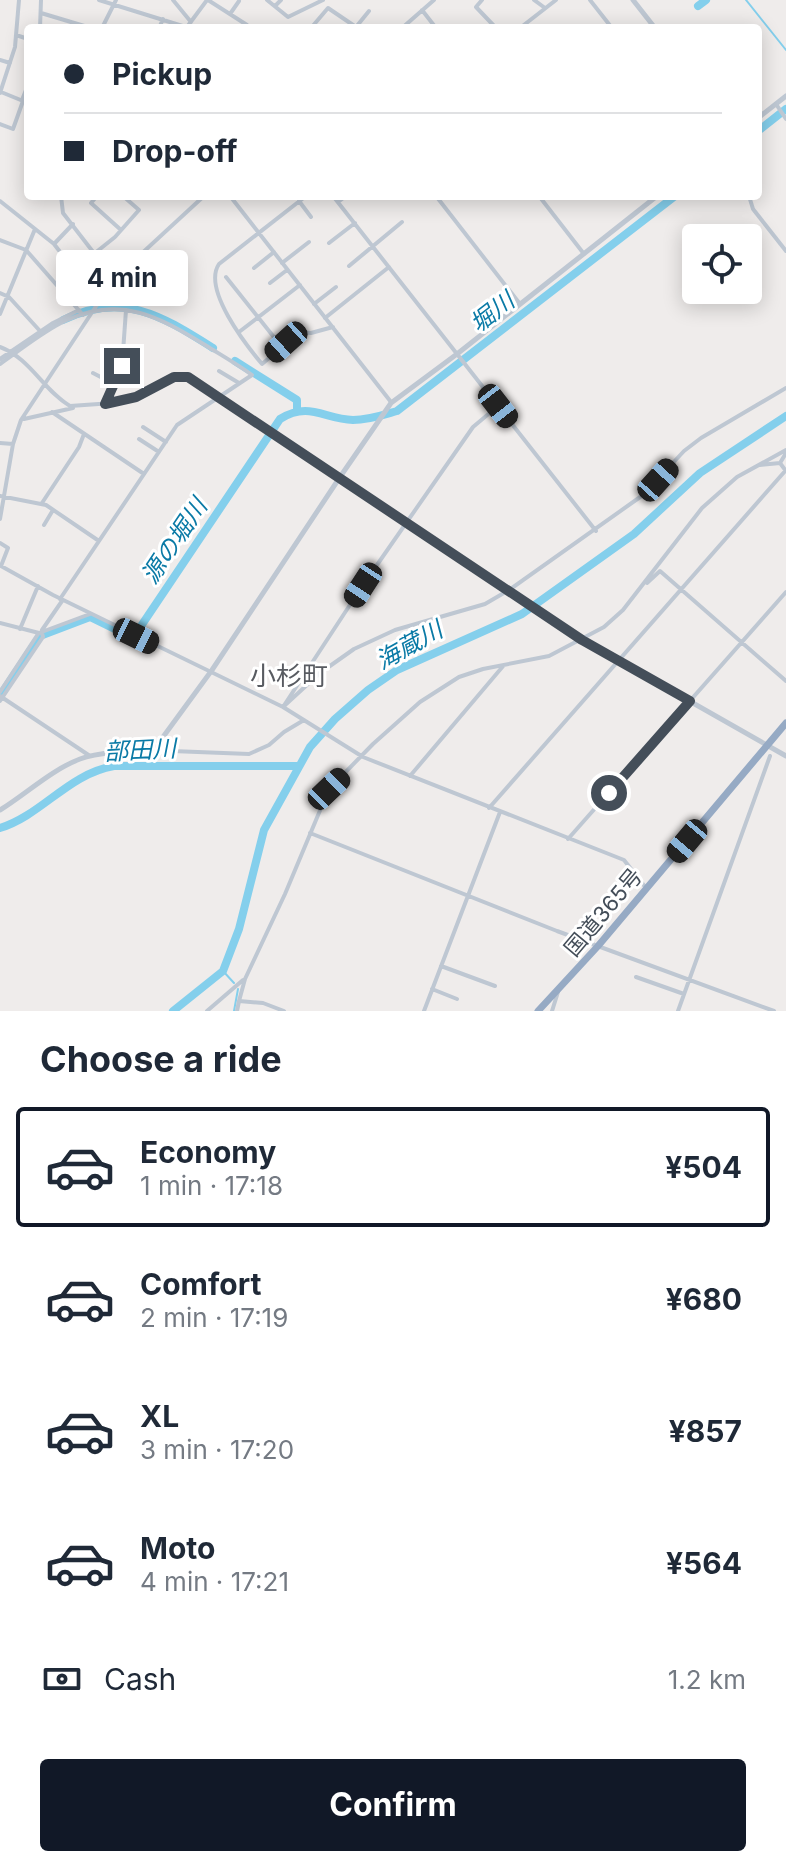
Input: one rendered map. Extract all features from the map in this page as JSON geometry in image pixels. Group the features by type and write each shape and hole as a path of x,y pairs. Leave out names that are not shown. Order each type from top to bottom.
{"highway":[{"name":"国道365号","path":"538,1011 598,946 786,723"}],"street":[{"path":"0,124 13,129 24,101 0,92 16,35 19,0"},
{"path":"40,24 41,0"},
{"path":"99,0 115,2 182,24"},
{"path":"166,0 174,2 188,24"},
{"path":"190,24 208,0 245,24"},
{"path":"272,3 281,0"},
{"path":"272,3 288,17 323,0"},
{"path":"406,24 434,0"},
{"path":"482,0 476,7 492,24"},
{"path":"534,0 545,8"},
{"path":"525,24 556,0"},
{"path":"590,0 609,24"},
{"path":"633,0 652,24"},
{"path":"230,14 239,1"},
{"path":"104,24 115,2"},
{"path":"314,24 328,8 352,24"},
{"path":"422,10 433,24"},
{"path":"358,24 369,11"},
{"path":"41,13 78,24"},
{"path":"161,24 163,19"},
{"path":"16,35 24,38"},
{"path":"0,60 10,63"},
{"path":"762,115 786,96"},
{"path":"776,106 785,117"},
{"path":"61,200 63,213 114,279"},
{"path":"94,200 91,203 121,230"},
{"path":"95,253 139,210 128,200"},
{"path":"0,519 13,444 21,420 114,279 200,200"},
{"path":"233,200 333,327 389,406"},
{"path":"341,200 338,202 596,531"},
{"path":"439,200 520,305"},
{"path":"542,200 584,254"},
{"path":"644,200 647,204"},
{"path":"0,810 65,766 90,756 154,745 174,725 389,406 652,200"},
{"path":"750,200 753,209 786,251"},
{"path":"0,201 54,244 74,270"},
{"path":"311,217 299,201 215,269 215,280 223,306 262,364 300,332 311,333 333,327"},
{"path":"349,266 402,222"},
{"path":"329,243 355,223"},
{"path":"54,244 73,224"},
{"path":"0,314 35,229"},
{"path":"0,240 26,250 81,312"},
{"path":"282,263 309,242"},
{"path":"254,268 274,252"},
{"path":"325,318 390,267"},
{"path":"270,283 288,270"},
{"path":"226,277 273,336"},
{"path":"239,332 300,285"},
{"path":"314,304 336,287"},
{"path":"0,293 7,296 40,331"},
{"path":"14,353 40,331 81,312 126,310 164,320 252,375 180,423 99,541 1,697 90,756"},
{"path":"105,404 122,366 126,310"},
{"path":"0,362 81,312"},
{"path":"0,347 14,353 66,404 74,407"},
{"path":"219,371 239,383"},
{"path":"93,373 114,384"},
{"path":"21,420 74,407 105,404 143,393 174,377 188,377 582,640 786,756"},
{"path":"283,707 320,673 354,649 395,630 485,604 509,590 643,495 684,451 701,438 786,388"},
{"path":"283,707 473,427 498,406"},
{"path":"52,412 144,474"},
{"path":"143,427 166,442"},
{"path":"41,503 79,447 84,434"},
{"path":"139,439 159,452"},
{"path":"0,443 13,444"},
{"path":"780,463 786,452"},
{"path":"237,1011 245,979 329,789 408,711 443,686 474,672 549,656 609,623 639,590 702,508 737,477 786,452"},
{"path":"758,465 780,463"},
{"path":"489,808 786,470 780,463"},
{"path":"3,496 41,503 99,541"},
{"path":"44,525 53,510"},
{"path":"0,543 8,548 1,567 61,600 212,670 283,707 363,757 624,860 646,889"},
{"path":"639,590 660,571 786,681"},
{"path":"20,629 38,586"},
{"path":"568,839 786,592"},
{"path":"0,623 41,634 90,614"},
{"path":"410,776 504,665"},
{"path":"154,745 158,754 172,751 249,754 269,745 304,720"},
{"path":"678,1011 770,756"},
{"path":"424,1011 500,812"},
{"path":"309,833 774,1011"},
{"path":"441,966 495,986"},
{"path":"636,977 684,994"},
{"path":"207,1011 245,979"},
{"path":"432,989 457,999"},
{"path":"552,1011 558,992"},
{"path":"239,1001 263,1003 284,1011"}],"waterway":[{"path":"698,6 706,0"},
{"path":"746,0 786,50"},
{"name":"堀川","path":"762,128 786,109"},
{"name":"堀川","path":"0,696 40,636 90,617 133,638 280,419 300,411 353,420 397,411 670,200"},
{"name":"堀川","path":"63,320 105,308 142,311 177,326 213,348"},
{"name":"堀川","path":"235,361 297,400 297,410"},
{"name":"海蔵川","path":"173,1011 223,971 239,929 264,830 310,747 335,719 397,670 522,614 634,534 700,473 786,416"},
{"name":"部田川","path":"0,828 29,814 83,777 114,766 298,766"},
{"path":"223,971 234,983"},
{"path":"234,1011 238,989"}],"district":[{"name":"小杉町","path":"289,675"}],"route":[{"path":"122,366 105,404 136,397 174,377 188,377 582,640 690,701 609,793"}],"water label":[{"name":"源の堀川","path":"174,541"}]}
